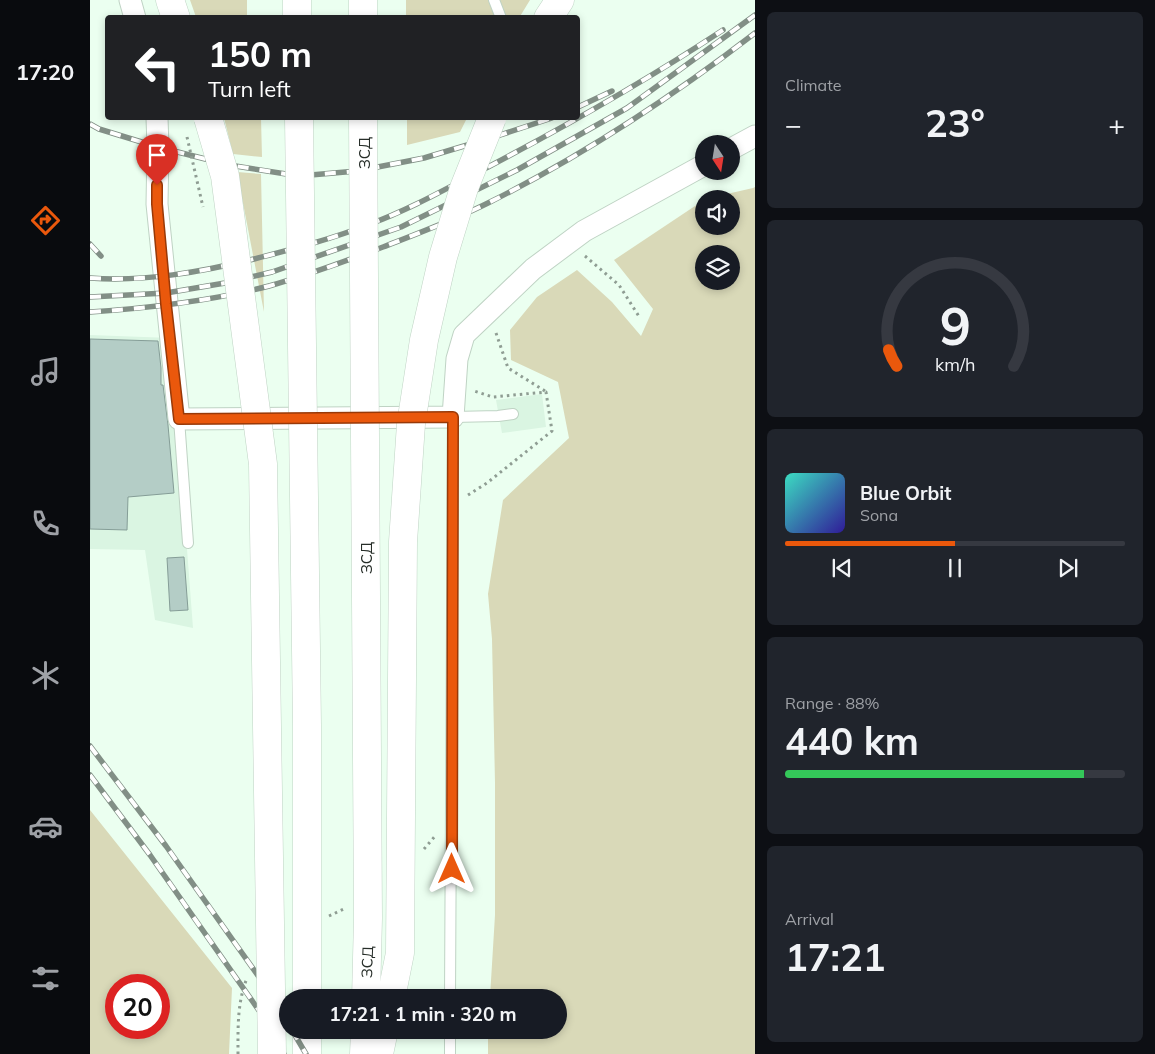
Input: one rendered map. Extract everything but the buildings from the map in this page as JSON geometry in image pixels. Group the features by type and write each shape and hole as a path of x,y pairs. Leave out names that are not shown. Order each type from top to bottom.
{"main road":[{"path":"170,0 175,15"},
{"path":"297,0 298,15"},
{"path":"363,0 363,15"},
{"path":"550,15 560,0"},
{"path":"299,120 308,725 307,989"},
{"name":"ЗСД","path":"363,120 368,918 366,989"},
{"path":"393,989 400,953 403,542 411,424 424,340 443,257 464,188 491,120"},
{"path":"197,124 225,176 263,464 272,1054"},
{"path":"307,1039 307,1054"},
{"path":"364,1039 364,1054"},
{"path":"379,1054 382,1039"}],"street":[{"path":"130,0 134,15"},
{"path":"157,120 157,204 179,419 453,417 457,359 464,335 533,269 584,231 695,170"},
{"path":"740,145 755,136"}],"lane":[{"path":"494,0 500,15"},
{"path":"450,989 453,417 513,414"},
{"path":"179,419 188,543"},
{"path":"450,1039 450,1054"}],"path":[{"path":"197,124 204,211"},
{"path":"570,242 619,285 640,318"},
{"path":"453,505 488,483 552,431 546,392 508,368 501,351 490,310"},
{"path":"454,386 493,397 546,392"},
{"path":"250,970 250,980"},
{"path":"238,1012 238,1054"}],"shaded area":[{"path":"190,0 247,0 247,15 195,15"},
{"path":"406,0 530,0 521,15 406,15"},
{"path":"224,120 261,120 262,157 233,154"},
{"path":"407,120 466,120 460,132 407,145"},
{"path":"237,172 261,174 264,312"},
{"path":"755,187 755,1054 488,1054 488,1039 567,1039 567,989 490,989 495,915 495,783 492,639 488,594 503,500 569,438 558,382 511,360 510,330 537,297 577,270 612,302 641,336 653,309 614,260 695,206 695,235 740,235 740,191"},
{"path":"90,335 171,338 193,628 155,620 145,550 90,549"},
{"path":"542,394 546,427 502,433 496,400"},
{"path":"90,810 232,988 229,1054 90,1054"}],"railway":[{"path":"90,297 166,293 225,283 272,272 401,227 517,170 627,108 755,15"},
{"path":"580,116 665,67 723,30"},
{"path":"90,312 180,303 225,296 269,286 341,263 449,221 558,166 659,103 755,33"},
{"path":"580,106 612,91"},
{"path":"90,124 99,129 158,147 229,165 299,176 357,171 424,158 546,120"},
{"path":"90,278 131,279 173,275 214,268 254,259 356,229 415,205 573,120"},
{"path":"90,244 101,256"},
{"path":"90,746 166,846 279,1008"},
{"path":"90,775 150,855 260,1012 284,1054"},
{"path":"297,1039 306,1054"}],"route":[{"path":"157,185 166,304 179,419 453,417 452,869"}]}
